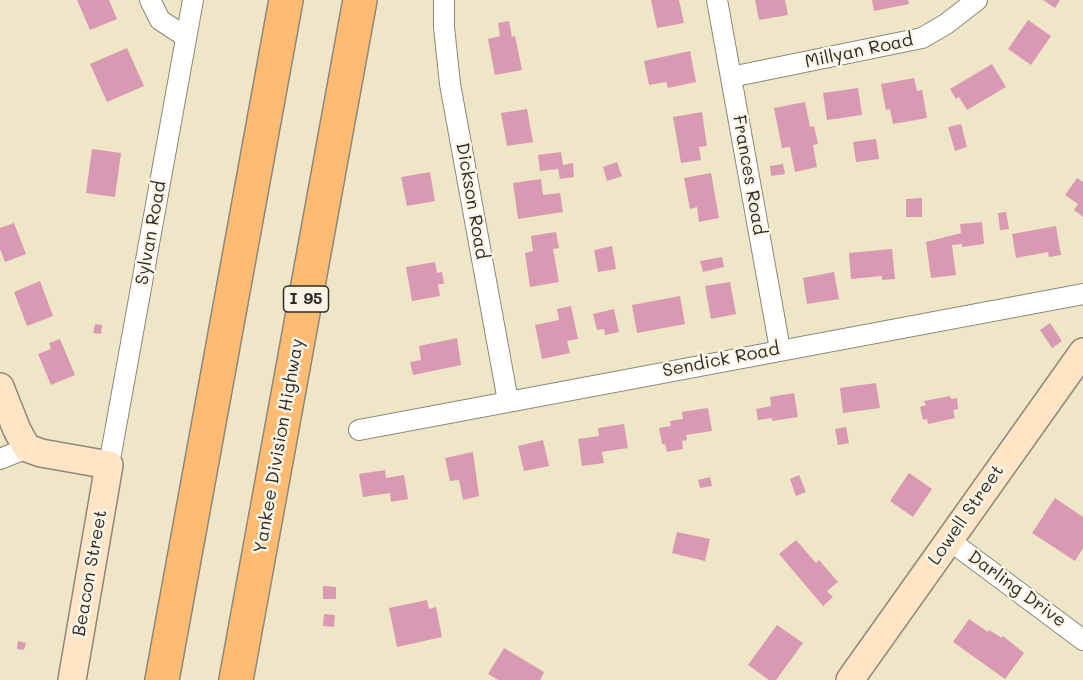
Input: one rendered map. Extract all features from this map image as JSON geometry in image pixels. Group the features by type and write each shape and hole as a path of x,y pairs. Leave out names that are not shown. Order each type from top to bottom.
{"highway":[{"path":"162,680 286,0"},
{"name":"Yankee Division Highway","path":"236,680 360,0"}],"street":[{"path":"150,0 159,20 186,37"},
{"name":"Sylvan Road","path":"109,465 193,0"},
{"name":"Dickson Road","path":"444,0 444,27 450,84 508,401"},
{"name":"Frances Road","path":"717,0 780,349"},
{"name":"Millyan Road","path":"731,77 922,38 946,24 977,0"},
{"name":"Sendick Road","path":"359,430 780,349 1083,294"},
{"name":"Lowell Street","path":"850,680 1083,351"},
{"path":"0,387 17,430 27,448 41,453 109,465"},
{"path":"0,459 27,448"},
{"name":"Beacon Street","path":"72,680 109,465"},
{"name":"Darling Drive","path":"949,540 1083,640"}],"building":[{"path":"77,0 109,0 117,19 90,30"},
{"path":"651,0 679,0 684,23 657,28"},
{"path":"755,0 785,0 788,15 759,20"},
{"path":"872,0 908,0 909,4 874,11"},
{"path":"1043,0 1060,0 1055,8"},
{"path":"1028,20 1051,36 1031,65 1008,49"},
{"path":"509,21 512,37 515,36 522,70 495,75 488,39 500,36 498,23"},
{"path":"127,48 144,86 107,102 90,64"},
{"path":"690,51 696,82 668,88 666,82 649,85 644,61"},
{"path":"992,64 1006,87 967,110 959,97 956,99 950,89"},
{"path":"914,78 917,91 922,90 927,118 893,124 890,109 886,110 881,84"},
{"path":"858,88 862,115 827,120 823,93"},
{"path":"805,102 810,127 814,126 818,144 813,145 817,167 795,172 790,147 782,148 774,108"},
{"path":"527,109 533,142 507,146 501,113"},
{"path":"702,112 707,146 699,147 701,160 681,163 673,117"},
{"path":"961,124 967,147 955,151 948,127"},
{"path":"876,139 879,159 856,162 853,142"},
{"path":"92,149 121,153 115,197 86,193"},
{"path":"561,152 563,165 573,163 574,177 560,179 558,169 540,171 538,155"},
{"path":"617,162 622,176 607,181 603,167"},
{"path":"783,164 785,174 771,176 770,166"},
{"path":"430,172 435,201 407,206 401,177"},
{"path":"711,173 719,218 699,222 697,207 690,209 684,178"},
{"path":"1077,178 1083,182 1083,217 1074,210 1078,204 1065,195"},
{"path":"541,179 543,195 560,193 563,212 518,219 513,183"},
{"path":"922,198 922,217 906,217 906,199"},
{"path":"1006,212 1009,229 1000,230 998,213"},
{"path":"982,222 984,244 962,247 962,244 952,245 956,275 931,278 926,242 961,233 960,224"},
{"path":"14,223 26,254 5,262 0,249 0,228"},
{"path":"1056,226 1061,255 1049,257 1048,252 1016,258 1012,234"},
{"path":"556,232 559,248 553,249 559,282 530,287 525,253 533,251 531,236"},
{"path":"612,246 616,269 598,272 594,250"},
{"path":"892,249 895,279 882,280 882,276 851,279 849,253"},
{"path":"722,257 724,267 703,272 700,261"},
{"path":"435,262 437,273 442,272 444,284 438,284 440,296 412,301 406,267"},
{"path":"834,272 839,299 807,304 803,278"},
{"path":"40,281 53,316 27,326 14,292"},
{"path":"730,282 736,314 711,319 705,286"},
{"path":"680,296 685,324 637,333 632,305"},
{"path":"571,306 578,339 567,341 570,353 542,359 535,325 559,320 557,309"},
{"path":"614,309 619,332 605,335 604,329 597,330 593,314"},
{"path":"1050,323 1062,341 1052,348 1040,330"},
{"path":"95,324 102,325 101,334 93,333"},
{"path":"457,338 461,365 413,375 410,362 421,360 419,346"},
{"path":"60,339 75,375 51,385 38,354 51,349 49,343"},
{"path":"876,383 880,408 843,413 840,388"},
{"path":"794,393 798,417 772,421 772,418 758,420 756,409 771,406 770,397"},
{"path":"950,396 951,399 957,398 958,409 953,410 955,418 928,424 927,419 923,420 920,407 926,405 924,401"},
{"path":"708,408 712,431 686,435 687,440 682,441 683,449 667,452 665,444 662,444 659,428 671,426 670,421 683,419 682,412"},
{"path":"624,424 628,448 602,452 604,463 582,466 578,439 599,436 598,428"},
{"path":"846,427 849,443 838,445 835,429"},
{"path":"543,440 549,466 524,471 518,446"},
{"path":"473,452 479,496 463,500 459,480 450,481 445,458"},
{"path":"385,470 386,478 404,475 408,499 391,502 390,493 363,497 359,474"},
{"path":"909,473 932,489 913,517 890,501"},
{"path":"799,475 806,492 796,496 790,479"},
{"path":"710,477 712,486 700,488 698,480"},
{"path":"1055,498 1083,517 1083,548 1075,561 1032,533"},
{"path":"677,532 710,539 705,561 672,553"},
{"path":"796,540 816,563 819,560 838,582 827,591 833,597 823,606 779,554"},
{"path":"323,586 336,587 336,599 323,599"},
{"path":"427,600 429,609 436,607 442,637 397,647 389,608"},
{"path":"324,614 335,615 334,627 323,626"},
{"path":"969,619 988,632 989,630 1002,638 1003,636 1024,653 1005,679 953,642"},
{"path":"777,625 803,643 776,680 769,680 748,665"},
{"path":"18,641 26,643 24,650 17,649"},
{"path":"504,648 544,672 540,680 498,680 488,674"}]}
